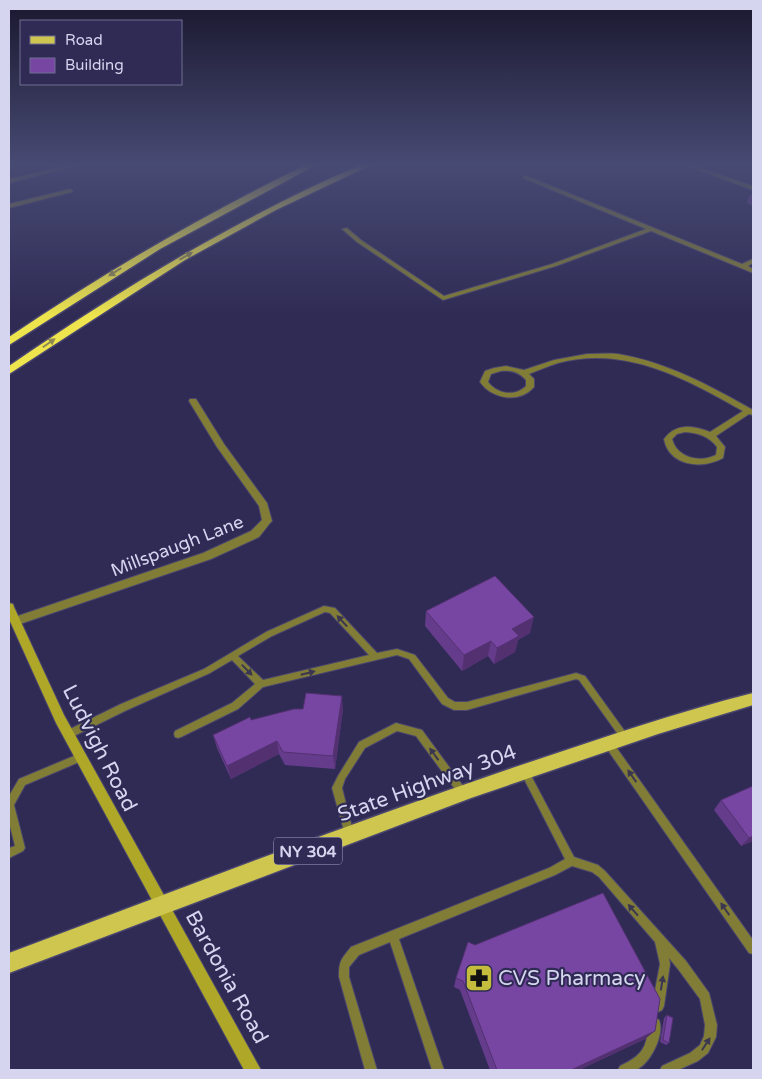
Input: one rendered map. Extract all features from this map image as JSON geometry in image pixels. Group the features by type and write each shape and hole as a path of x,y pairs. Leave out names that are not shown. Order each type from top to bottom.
{"highway":[{"path":"9,342 86,290 213,215"},
{"path":"9,371 97,310 188,254 261,215"}],"main road":[{"name":"State Highway 304","path":"9,963 524,771 616,740 753,699"}],"street":[{"path":"618,215 753,272"},
{"path":"345,229 443,298 554,266 651,229"},
{"path":"742,267 753,261"},
{"path":"524,373 530,379 530,386 518,394 499,393 490,389 484,382 488,373 497,369 514,369 524,373 544,364 571,358 591,356 625,358 673,371 751,412"},
{"name":"Millspaugh Lane","path":"16,621 207,556 255,534 267,522 264,506 212,434 193,401"},
{"path":"710,436 751,412"},
{"path":"678,430 698,431 710,436 719,443 722,452 720,456 710,461 697,462 683,458 673,451 668,443 670,435 678,430"},
{"name":"Ludvigh Road","path":"9,607 69,734 162,905"},
{"name":"Bardonia Road","path":"162,905 253,1070"}],"lane":[{"path":"69,734 124,707 207,671 269,634 328,608 375,657"},
{"path":"178,734 235,706 261,684 397,652 412,657 445,701 454,706 467,706 576,676 582,678 616,740 753,949"},
{"path":"233,656 261,684"},
{"path":"349,836 337,788 342,776 362,745 396,727 419,733 463,793"},
{"path":"9,853 20,848 10,804 22,782 81,757"},
{"path":"524,771 571,861 594,868 696,982 705,997 711,1025 710,1037 704,1049 694,1057 666,1070"},
{"path":"372,1070 344,976 344,965 355,951 552,872 571,861"},
{"path":"624,1070 643,1059 651,1047 665,964 663,948 654,934"},
{"path":"393,936 438,1070"}],"building":[{"path":"495,576 534,617 512,629 519,636 497,648 491,641 464,655 426,611"},
{"path":"306,693 342,696 333,756 283,752 277,741 227,766 213,735 250,717 251,720 294,709 303,709"},
{"path":"753,786 753,836 749,838 721,800"},
{"path":"603,893 660,999 655,1031 571,1070 497,1070 463,981 456,978 468,942 475,945"},
{"path":"667,1015 673,1018 669,1043 663,1040"}],"place":[{"name":"CVS Pharmacy","path":"479,978"}]}
